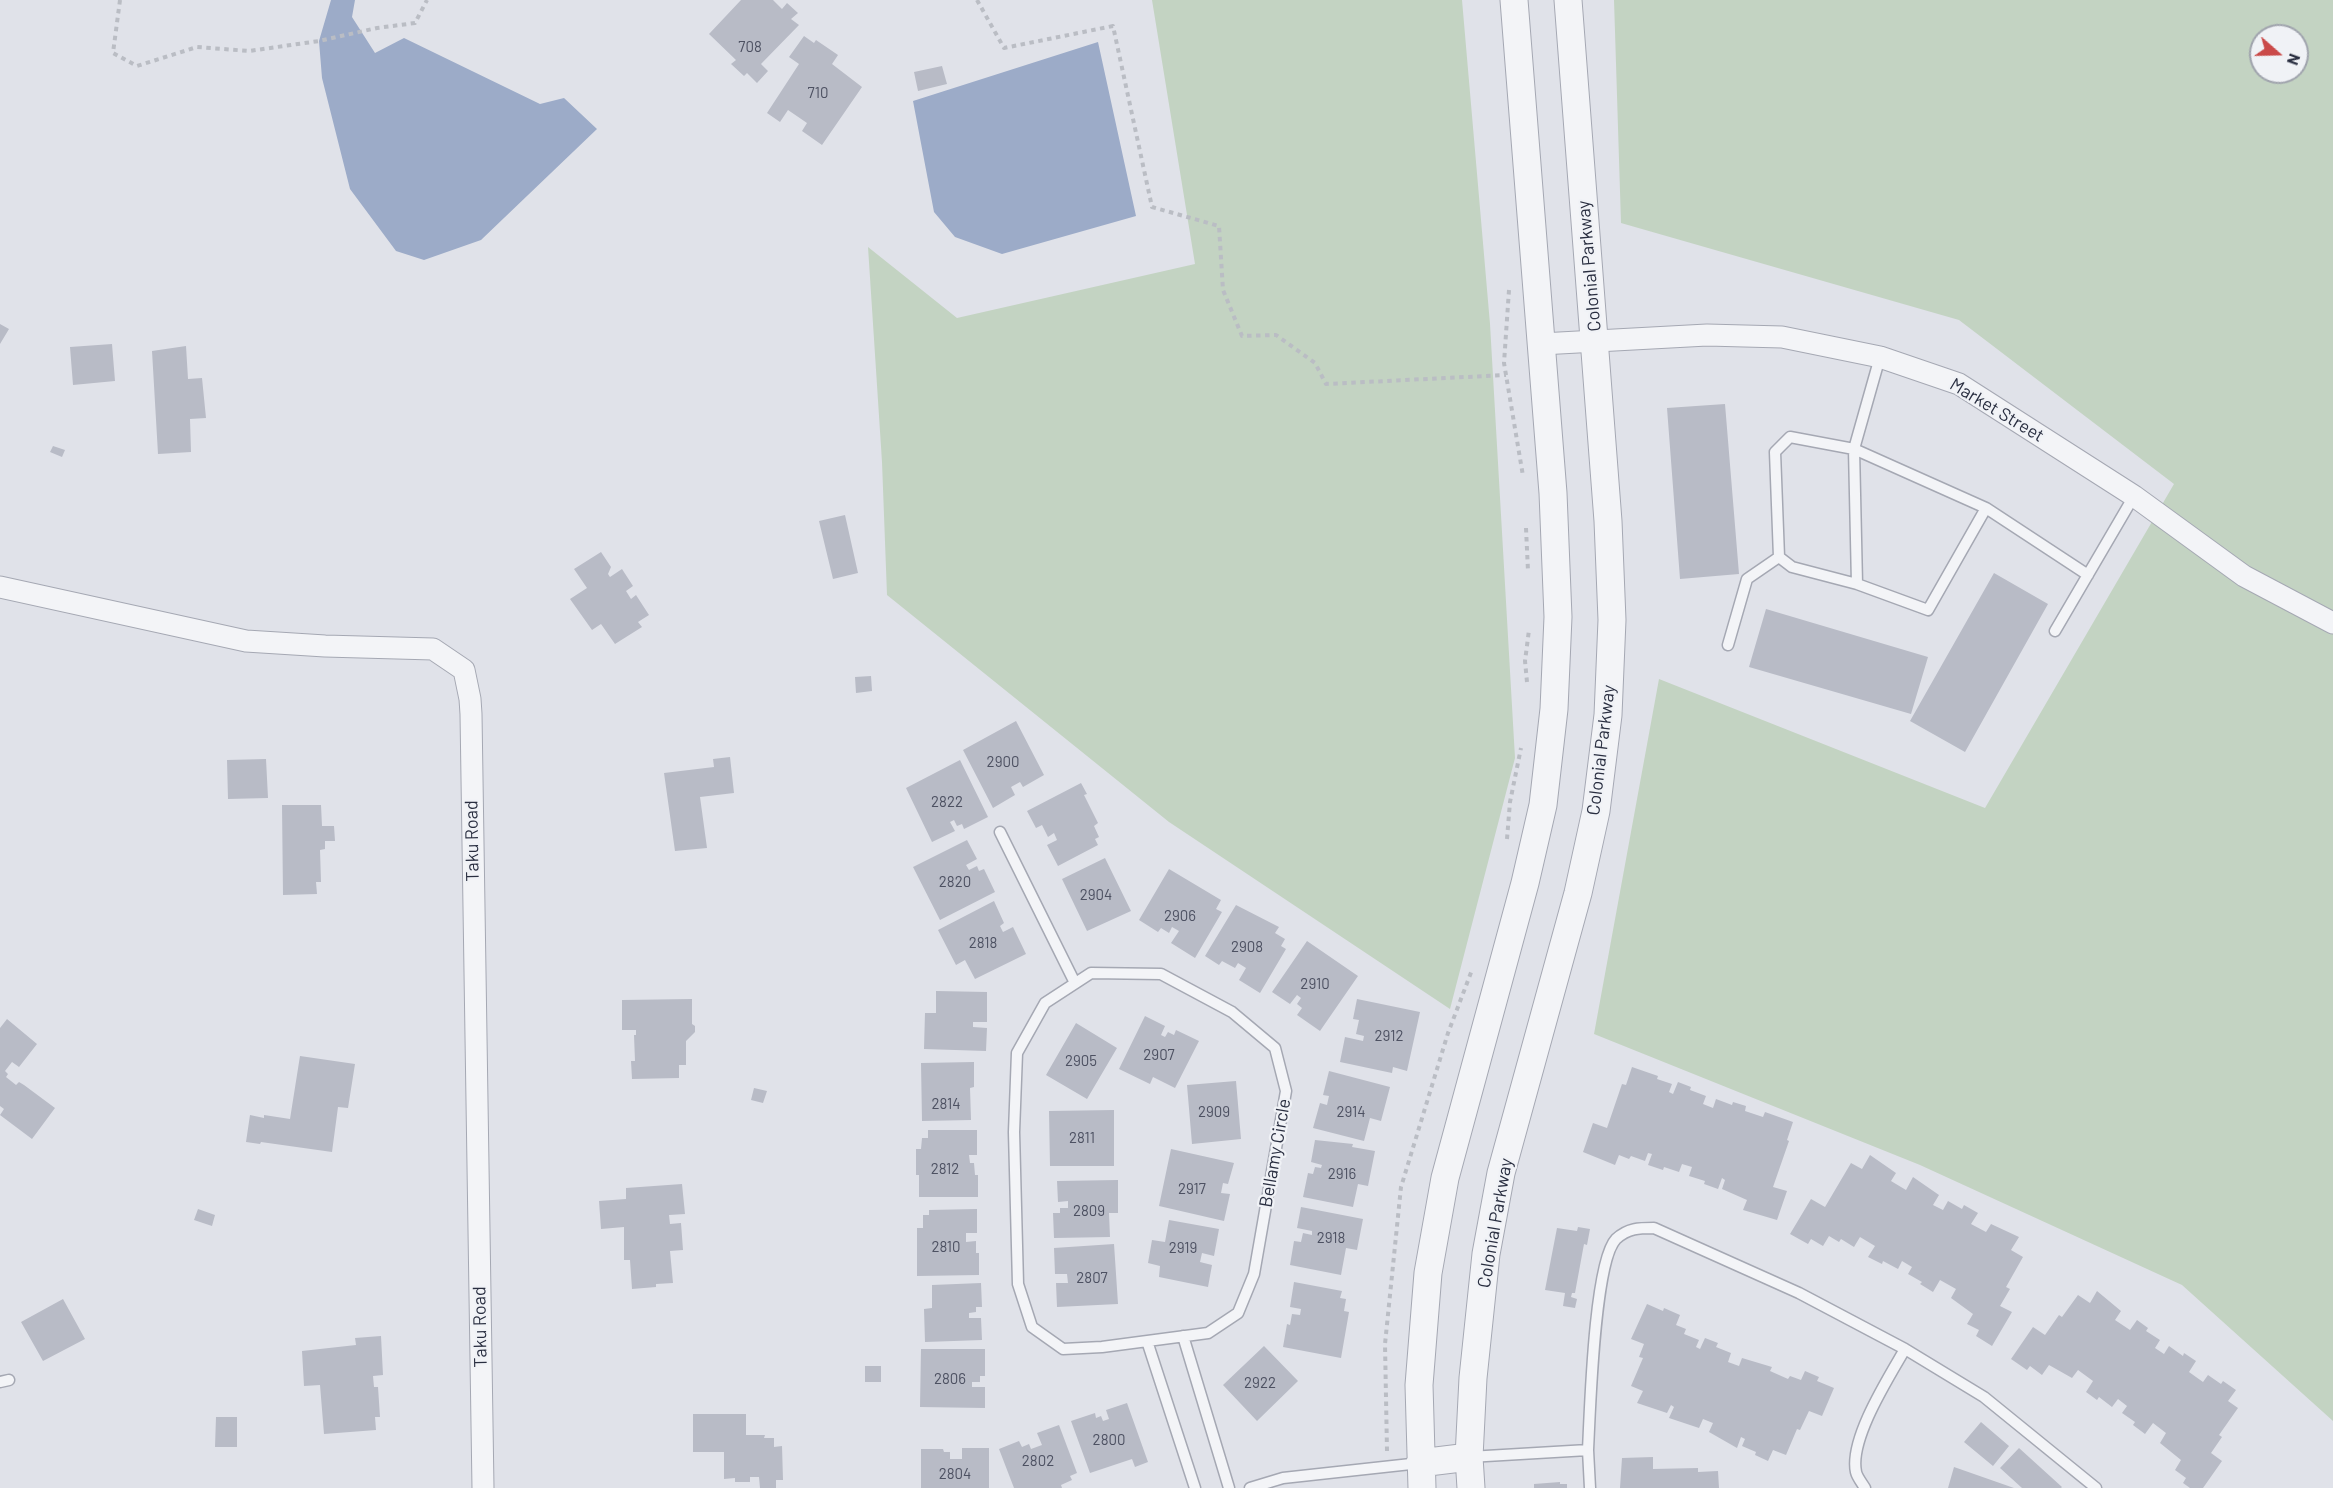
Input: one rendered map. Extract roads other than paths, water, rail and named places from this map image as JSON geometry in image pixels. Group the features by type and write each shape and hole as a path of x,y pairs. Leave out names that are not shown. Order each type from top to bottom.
{"street":[{"path":"1469,1456 1421,1475 1419,1385 1428,1273 1443,1188 1470,1079 1525,883 1543,805 1554,709 1558,617 1553,494 1514,0"},
{"name":"Colonial Parkway","path":"1471,1488 1469,1456 1473,1378 1488,1242 1501,1173 1578,893 1596,811 1608,714 1612,620 1608,521 1568,0"},
{"name":"Market Street","path":"1541,344 1707,335 1782,337 1880,357 1959,384 2134,496 2244,576 2333,623"},
{"name":"Taku Road","path":"0,587 246,641 433,649 464,670 471,714 483,1488"}],"lane":[{"path":"1857,584 1854,449 1880,357"},
{"path":"1779,557 1775,452 1790,437 1854,449 1986,508 2088,575"},
{"path":"2055,631 2134,496"},
{"path":"1779,557 1792,567 1857,584 1928,610 1986,508"},
{"path":"1728,645 1747,579 1779,557"},
{"path":"1000,832 1075,983"},
{"name":"Bellamy Circle","path":"1091,973 1161,974 1232,1012 1275,1048 1286,1091 1254,1274 1238,1313 1208,1333 1102,1347 1063,1349 1032,1328 1018,1284 1014,1132 1017,1053 1045,1003 1075,983 1091,973"},
{"path":"1590,1488 1588,1450 1594,1342 1605,1266 1615,1240 1633,1228 1654,1228 1799,1293 1905,1349 1984,1397 2096,1488"},
{"path":"1183,1336 1229,1488"},
{"path":"1147,1341 1195,1488"},
{"path":"1865,1488 1856,1473 1855,1457 1872,1405 1905,1349"},
{"path":"1469,1456 1588,1450"},
{"path":"1250,1488 1283,1478 1421,1475"}],"water":[{"path":"331,0 355,0 352,17 375,53 404,38 540,104 564,98 597,129 481,240 424,260 396,251 350,189 322,78 319,41"},
{"path":"1098,42 1136,216 1002,254 955,237 934,212 913,101"}]}
